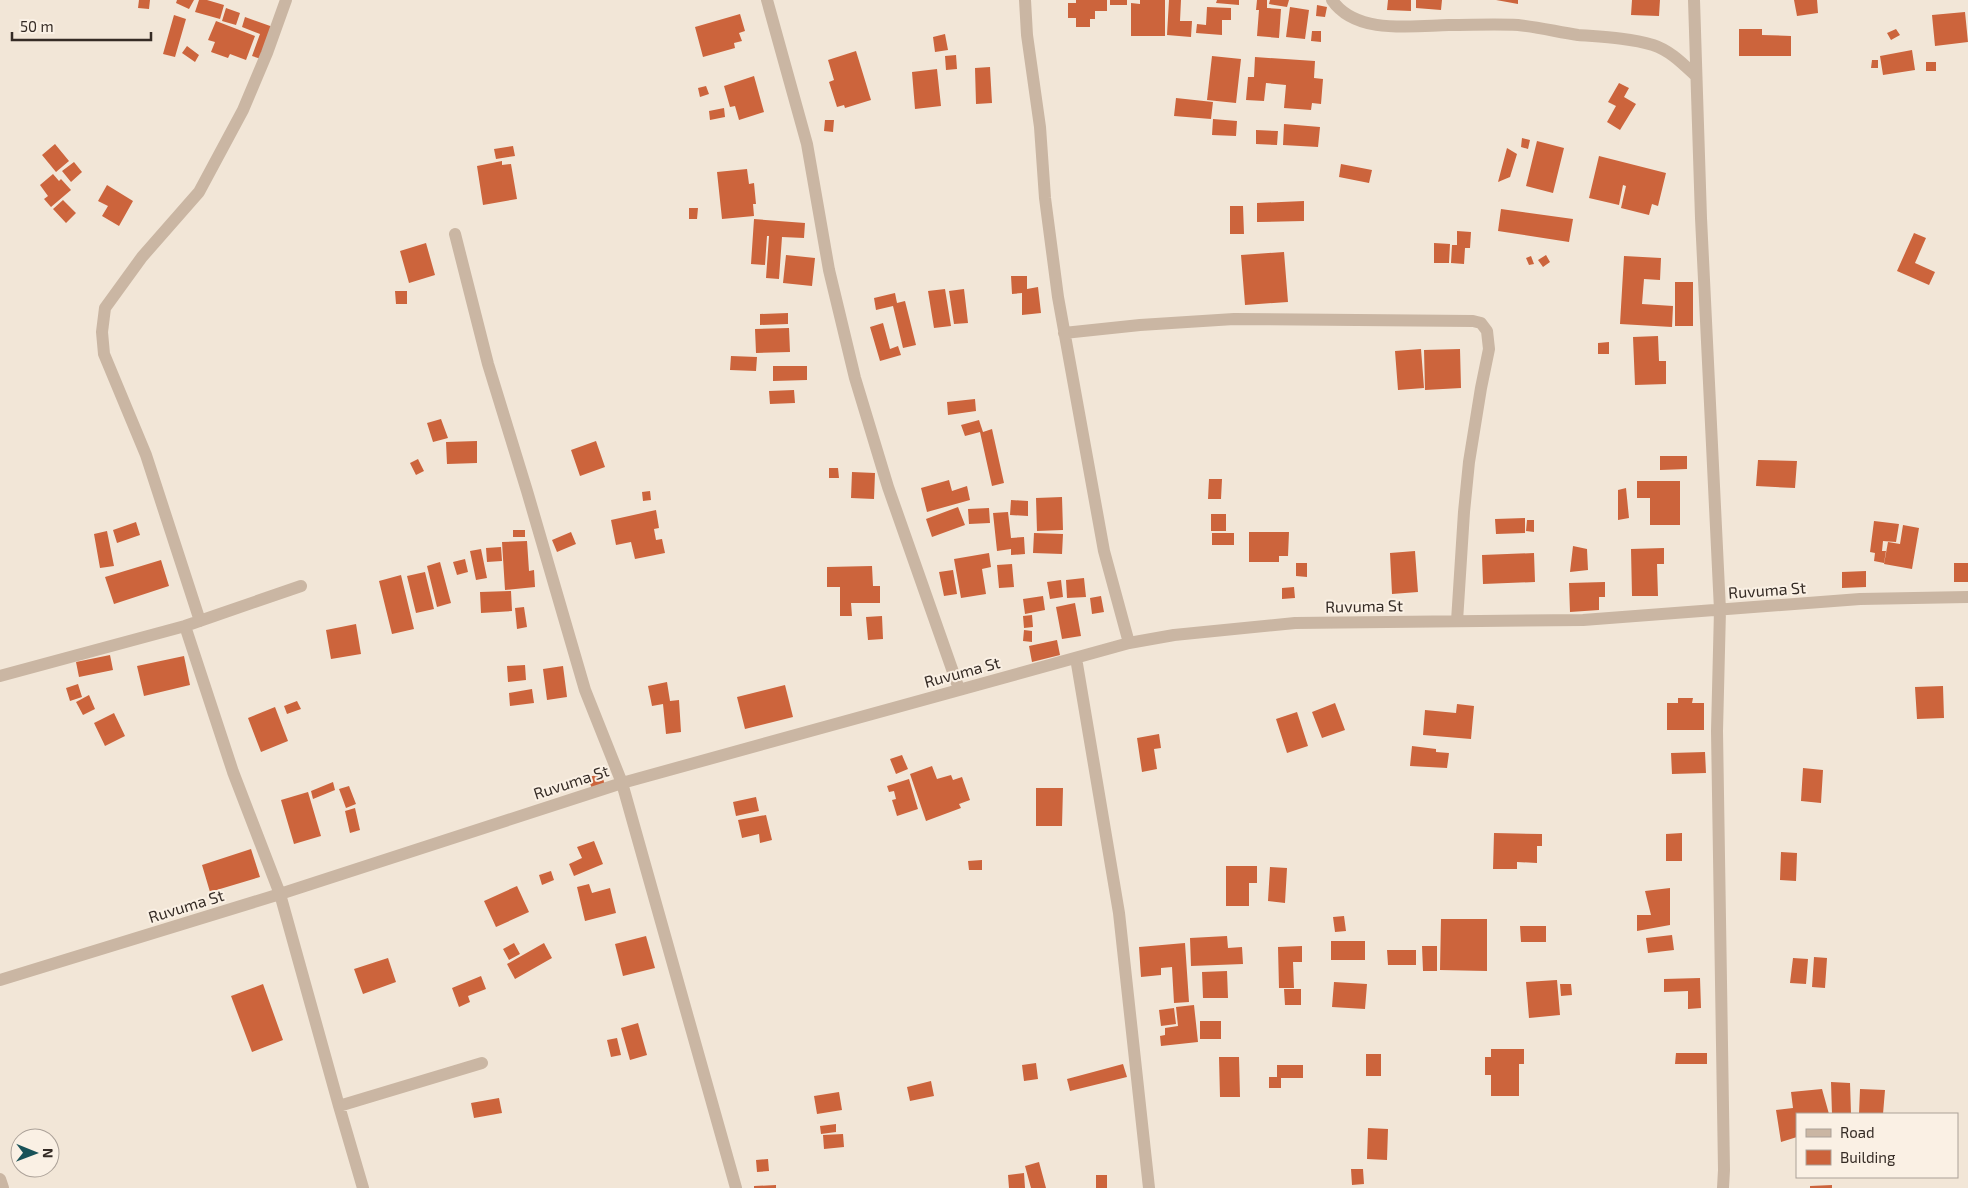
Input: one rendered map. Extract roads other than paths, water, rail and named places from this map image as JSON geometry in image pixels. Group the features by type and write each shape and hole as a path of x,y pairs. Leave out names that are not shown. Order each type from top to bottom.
{"street":[{"path":"200,621 146,455 104,354 102,332 105,308 142,257 199,192 243,110 267,54 286,0"},
{"path":"767,0 807,144 829,270 855,378 888,487 959,689"},
{"path":"1025,0 1027,35 1040,127 1051,250 1064,333 1104,551 1129,643"},
{"path":"1332,0 1347,15 1369,23 1392,27 1479,24 1519,25 1624,39 1654,46 1673,54 1696,76"},
{"path":"1694,0 1720,610 1717,731 1723,1188"},
{"path":"455,234 488,364 585,690 622,783 736,1188"},
{"path":"1064,333 1140,325 1234,319 1473,321 1481,323 1487,331 1489,349 1480,388 1469,462 1457,621"},
{"path":"0,676 185,626 301,586"},
{"name":"Ruvuma St","path":"0,980 280,894 622,783 1129,643 1174,635 1295,623 1583,620 1860,599 1968,597"},
{"path":"185,626 233,772 280,894 338,1106 363,1188"},
{"path":"1076,658 1119,913 1149,1188"},
{"path":"338,1106 482,1063"},
{"path":"0,1179 3,1188"}]}
